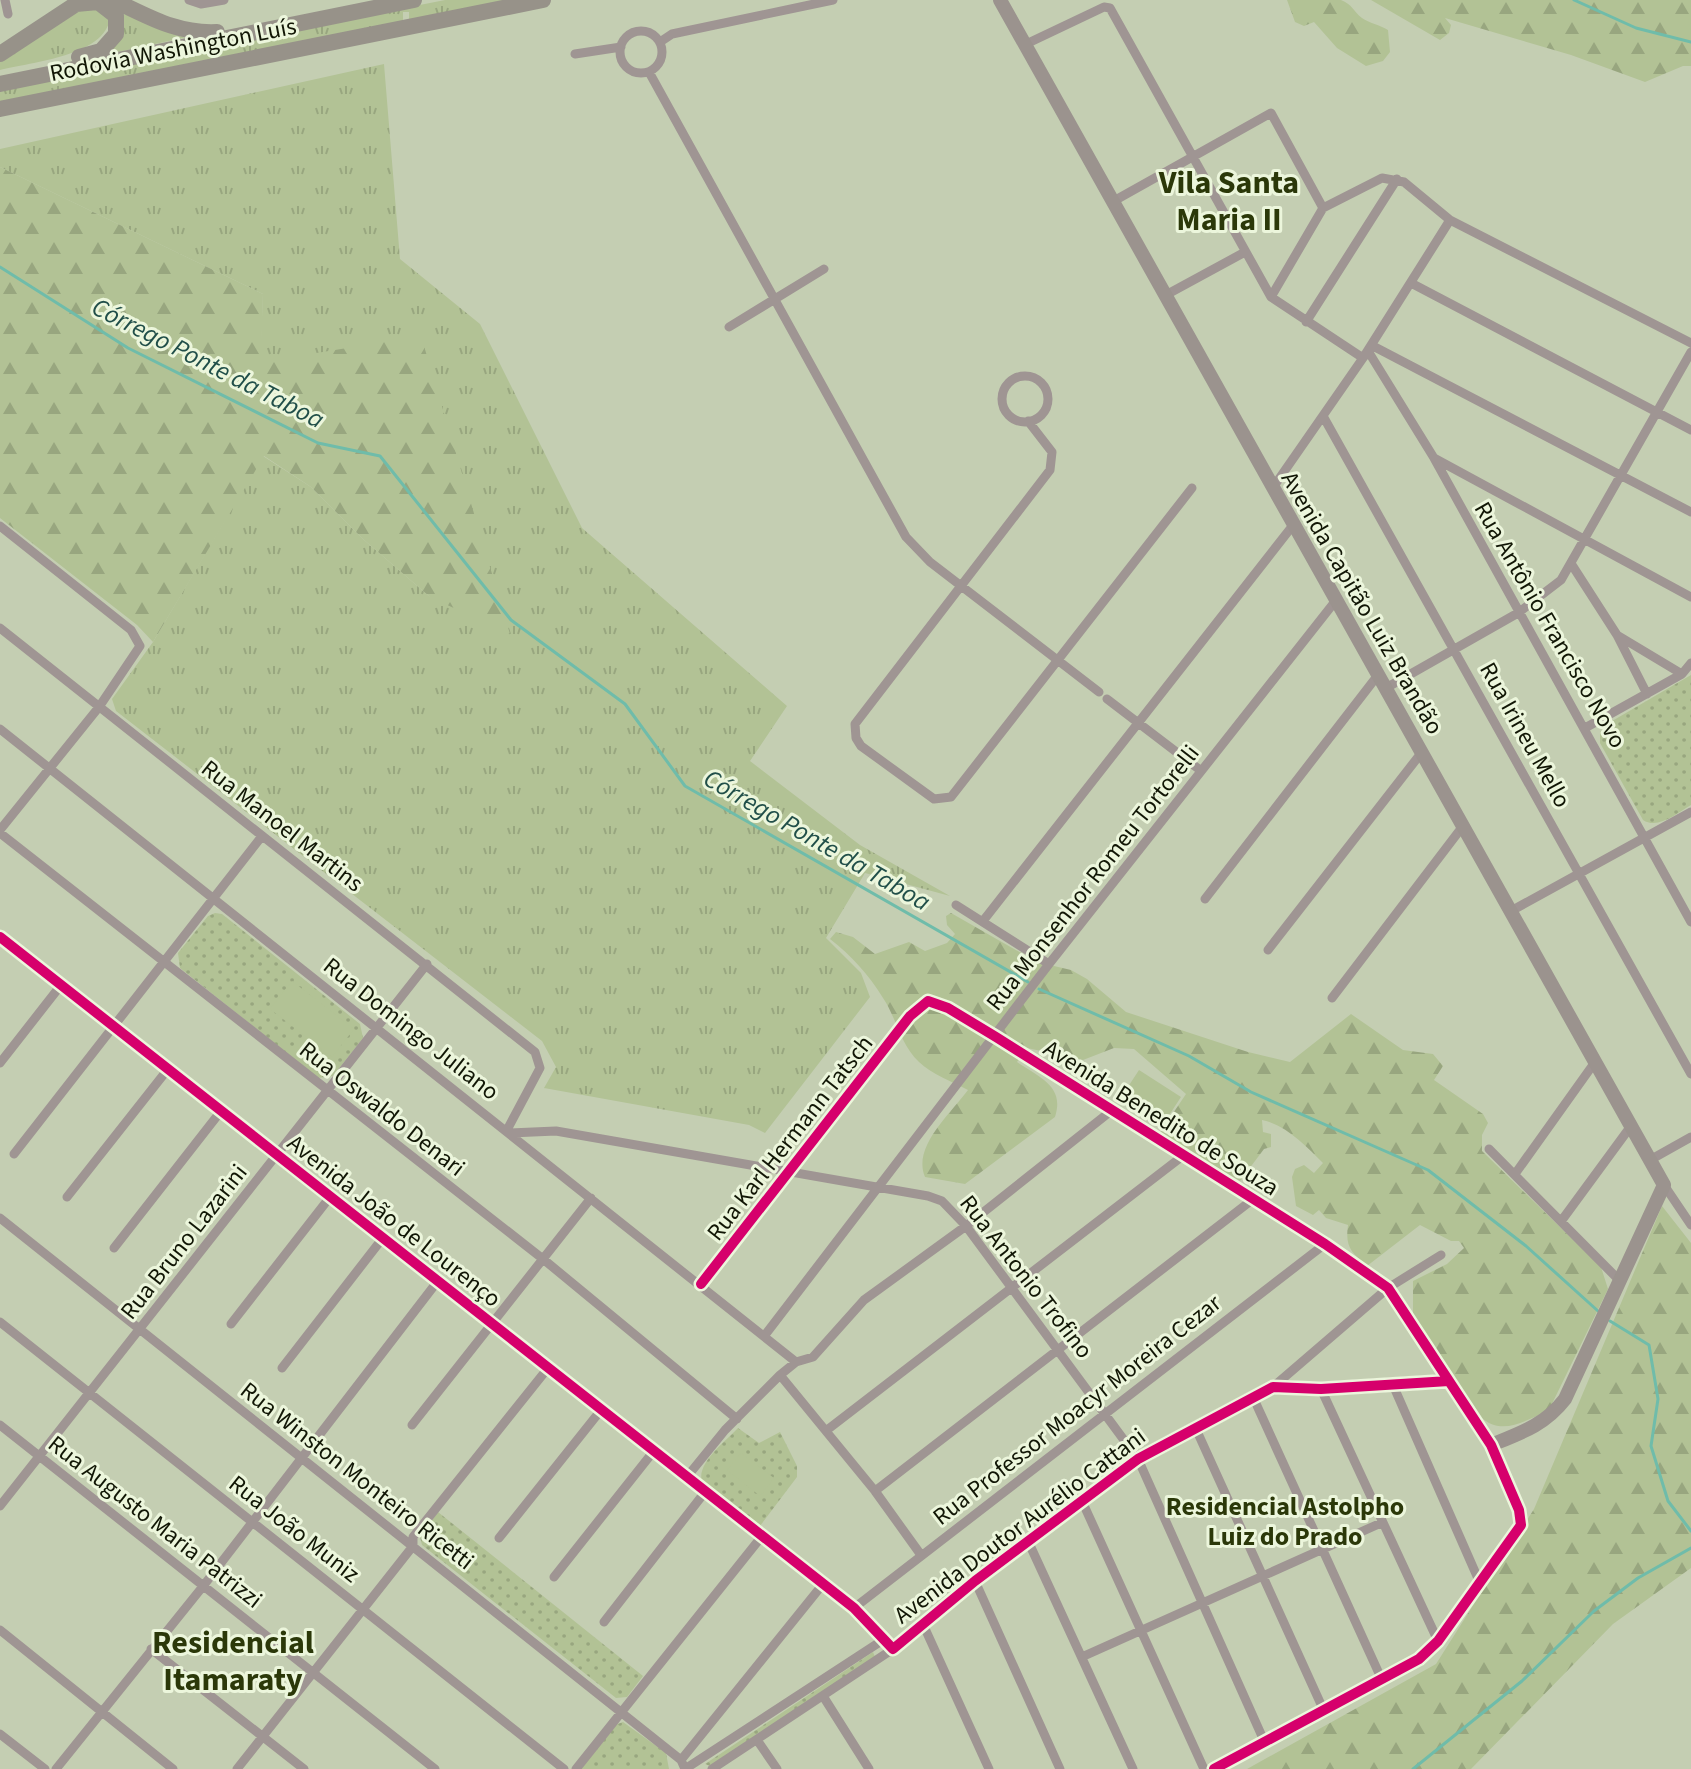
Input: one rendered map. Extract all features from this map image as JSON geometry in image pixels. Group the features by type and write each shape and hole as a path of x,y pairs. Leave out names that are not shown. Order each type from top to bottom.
{"highway":[{"name":"Rodovia Washington Luís","path":"0,84 414,0"},
{"name":"Rodovia Washington Luís","path":"0,109 543,0"},
{"path":"0,54 76,4 104,1 180,30 214,32 282,26"},
{"path":"0,76 101,51 113,39 117,25 116,16 104,1"}],"street":[{"path":"5,0 8,14"},
{"path":"189,0 201,4 224,0"},
{"path":"660,42 672,34 833,0"},
{"name":"Avenida Capitão Luiz Brandão","path":"1000,0 1664,1185 1691,1225"},
{"path":"1024,45 1104,7 1113,11 1271,297 1306,322 1691,512"},
{"path":"639,31 654,34 660,42 662,57 649,72 629,70 623,62 621,47 629,34 639,31"},
{"path":"575,54 621,47"},
{"path":"649,72 899,527 922,555 1200,770"},
{"path":"1112,202 1271,113 1323,208"},
{"path":"1306,322 1397,179"},
{"path":"1271,297 1323,208 1376,180 1397,179 1413,187 1450,220 1691,343"},
{"path":"1272,489 1367,352 1450,220"},
{"path":"1164,296 1245,252"},
{"path":"729,327 824,269"},
{"path":"1411,283 1691,430"},
{"name":"Rua Antônio Francisco Novo","path":"1367,352 1434,458 1691,922"},
{"path":"1205,899 1382,682 1454,650 1518,613 1545,594 1572,565 1691,352"},
{"path":"1028,421 1042,413 1047,392 1037,379 1021,376 1004,389 1002,405 1012,418 1028,421 1050,448 1052,466 856,720 854,733 861,746 934,799 945,800 1192,488"},
{"name":"Rua Irineu Mello","path":"1323,416 1691,1074"},
{"path":"1434,458 1691,597"},
{"path":"983,921 1294,524"},
{"path":"0,526 138,638 140,649 99,707 0,832"},
{"path":"1572,565 1617,635 1647,694"},
{"name":"Rua Monsenhor Romeu Tortorelli","path":"765,1335 880,1189 1049,964 1337,599"},
{"name":"Rua Manoel Martins","path":"0,628 427,964 539,1056 540,1068 509,1132"},
{"path":"1617,635 1682,674"},
{"path":"1585,728 1682,674 1691,663"},
{"name":"Rua Domingo Juliano","path":"0,729 796,1362"},
{"path":"1268,950 1422,752"},
{"path":"1511,911 1691,812"},
{"path":"1332,998 1463,826"},
{"name":"Rua Oswaldo Denari","path":"0,832 543,1259 737,1419"},
{"path":"14,1154 262,836"},
{"path":"956,905 1049,964"},
{"name":"Avenida João de Lourenço","path":"2,943 113,1024 854,1608 890,1644"},
{"name":"Rua Bruno Lazarini","path":"0,1506 427,964"},
{"path":"0,1063 61,985"},
{"name":"Avenida Benedito de Souza","path":"910,1016 924,1003 933,1001 1184,1155 1325,1244 1388,1288"},
{"name":"Rua Karl Hermann Tatsch","path":"701,1284 910,1016"},
{"path":"1515,1174 1595,1062"},
{"path":"67,1197 168,1069"},
{"path":"114,1248 221,1111"},
{"path":"686,1478 780,1375 796,1362 813,1357 864,1300 966,1226 1111,1111"},
{"path":"1562,1220 1631,1126"},
{"name":"Rua Antonio Trofino","path":"509,1132 556,1131 933,1197 966,1226 1138,1459 1265,1743"},
{"path":"1650,1160 1691,1137"},
{"path":"1489,1149 1620,1281"},
{"path":"827,1430 1184,1155"},
{"path":"1491,1445 1541,1424 1560,1407 1664,1185"},
{"path":"231,1324 330,1197"},
{"path":"412,1425 591,1198"},
{"path":"875,1491 1252,1200"},
{"name":"Rua Winston Monteiro Ricetti","path":"0,1218 413,1546 684,1767"},
{"path":"282,1368 382,1239"},
{"name":"Rua Professor Moacyr Moreira Cezar","path":"854,1608 1108,1415 1325,1244"},
{"path":"1273,1387 1388,1288 1441,1255"},
{"path":"56,1769 204,1585 250,1520 437,1282"},
{"path":"1214,1769 1419,1659 1438,1641 1521,1525 1519,1510 1491,1445 1388,1288"},
{"name":"Rua João Muniz","path":"0,1322 564,1769"},
{"path":"237,1769 413,1546 413,1537 548,1368"},
{"path":"780,1375 875,1491 921,1555"},
{"name":"Avenida Doutor Aurélio Cattani","path":"712,1769 823,1696 1138,1459 1253,1397 1273,1387 1321,1389 1449,1381"},
{"path":"1393,1385 1480,1583"},
{"path":"1321,1389 1438,1641"},
{"path":"1253,1397 1382,1680"},
{"path":"499,1538 601,1410"},
{"name":"Rua Augusto Maria Patrizzi","path":"0,1425 435,1769"},
{"path":"1196,1429 1324,1711"},
{"path":"554,1577 653,1452"},
{"path":"604,1622 705,1492"},
{"path":"1082,1501 1204,1769"},
{"path":"1084,1656 1200,1601 1381,1523"},
{"path":"576,1769 762,1536"},
{"path":"1028,1541 1084,1656 1133,1769"},
{"path":"975,1581 1060,1769"},
{"path":"684,1767 823,1584"},
{"path":"922,1622 989,1769"},
{"path":"0,1630 173,1769"},
{"name":"Avenida Doutor Aurélio Cattani","path":"684,1767 890,1644"},
{"path":"151,1649 304,1769"},
{"path":"823,1696 869,1769"},
{"path":"0,1734 45,1769"},
{"path":"757,1740 777,1769"}],"green space":[{"path":"445,0 524,0 409,23 409,12 403,12 403,22 0,105 0,88"},
{"path":"1287,0 1345,2 1362,18 1388,30 1390,52 1383,61 1366,66 1337,48 1314,22 1304,26 1295,22"},
{"path":"1371,0 1691,0 1691,66 1683,66 1645,82 1571,55 1445,18 1451,25 1449,33 1440,40"},
{"path":"99,9 110,18 105,31 95,41 65,55 0,70 0,58 80,10"},
{"path":"121,13 192,36 95,57"},
{"path":"384,64 400,259 480,324 582,528 787,706 750,761 860,845 950,896 865,873 826,938 861,973 870,997 765,1133 749,1125 544,1088 556,1067 542,1041 116,711 112,699 153,642 263,456 311,487 363,539 430,597 260,362 263,294 0,167 0,149"},
{"path":"0,167 263,294 261,362 421,336 510,634 430,597 363,539 311,487 264,456 153,642 137,625 0,518"},
{"path":"1691,675 1691,805 1667,819 1649,823 1643,820 1600,743 1600,732 1607,724"},
{"path":"951,913 1037,962 1071,970 1087,979 1126,1012 1248,1052 1290,1062 1351,1014 1403,1050 1433,1054 1443,1066 1434,1080 1483,1114 1488,1123 1482,1135 1482,1151 1601,1267 1608,1289 1548,1412 1507,1426 1491,1424 1483,1419 1413,1318 1413,1281 1447,1264 1464,1248 1459,1241 1451,1241 1420,1225 1367,1266 1350,1248 1348,1225 1326,1218 1319,1210 1313,1215 1296,1206 1292,1177 1295,1169 1304,1165 1314,1173 1323,1163 1310,1150 1287,1131 1262,1120 1263,1132 1271,1134 1271,1147 1264,1149 1240,1181 1159,1134 1186,1094 1134,1049 1114,1048 1083,1060 1027,1048 1017,1062 1042,1078 1053,1090 1057,1098 1055,1117 965,1184 925,1177 922,1166 928,1142 968,1090 919,1062 907,1047 888,1006 872,981 830,939 836,932 853,937 875,954 909,942 925,951 947,943 955,934 947,925 946,916"},
{"path":"222,914 360,1024 363,1038 333,1076 318,1078 180,968 178,953 208,916"},
{"path":"292,981 354,1029 332,1057 270,1009"},
{"path":"1139,1070 1181,1097 1164,1123 1122,1096"},
{"path":"1662,1206 1691,1243 1691,1568 1613,1624 1471,1769 1247,1769 1436,1664 1534,1509"},
{"path":"738,1428 759,1443 780,1432 797,1466 797,1477 760,1526 702,1482 703,1467"},
{"path":"741,1453 774,1478 760,1496 727,1470"},
{"path":"438,1512 643,1676 627,1697 616,1698 422,1545 420,1537"},
{"path":"873,1652 875,1657 710,1766 705,1764"},
{"path":"623,1722 666,1753 669,1769 581,1769 615,1725"}],"waterway":[{"path":"1574,0 1636,28 1691,42"},
{"name":"Córrego Ponte da Taboa","path":"0,267 128,348 318,443 380,456 511,620 625,704 685,786 1028,982"},
{"name":"Córrego Ponte da Taboa","path":"1039,989 1189,1056 1251,1092 1428,1170 1526,1246 1598,1311"},
{"name":"Córrego Ponte da Taboa","path":"1610,1321 1649,1345 1658,1399 1651,1446 1668,1501 1691,1531"},
{"path":"1413,1769 1522,1681 1594,1611 1638,1578 1691,1548"}],"cycle path":[{"path":"0,937 854,1608 893,1649 975,1581 1138,1459 1273,1387 1321,1389 1449,1381"},
{"path":"701,1284 910,1016 928,1001 948,1008 996,1037 1325,1244 1388,1288 1491,1445 1519,1510 1521,1525 1438,1641 1419,1659 1214,1769"}],"district":[{"name":"Vila Santa Maria II","path":"1229,202"},
{"name":"Residencial Astolpho Luiz do Prado","path":"1285,1521"},
{"name":"Residencial Itamaraty","path":"233,1662"}]}
